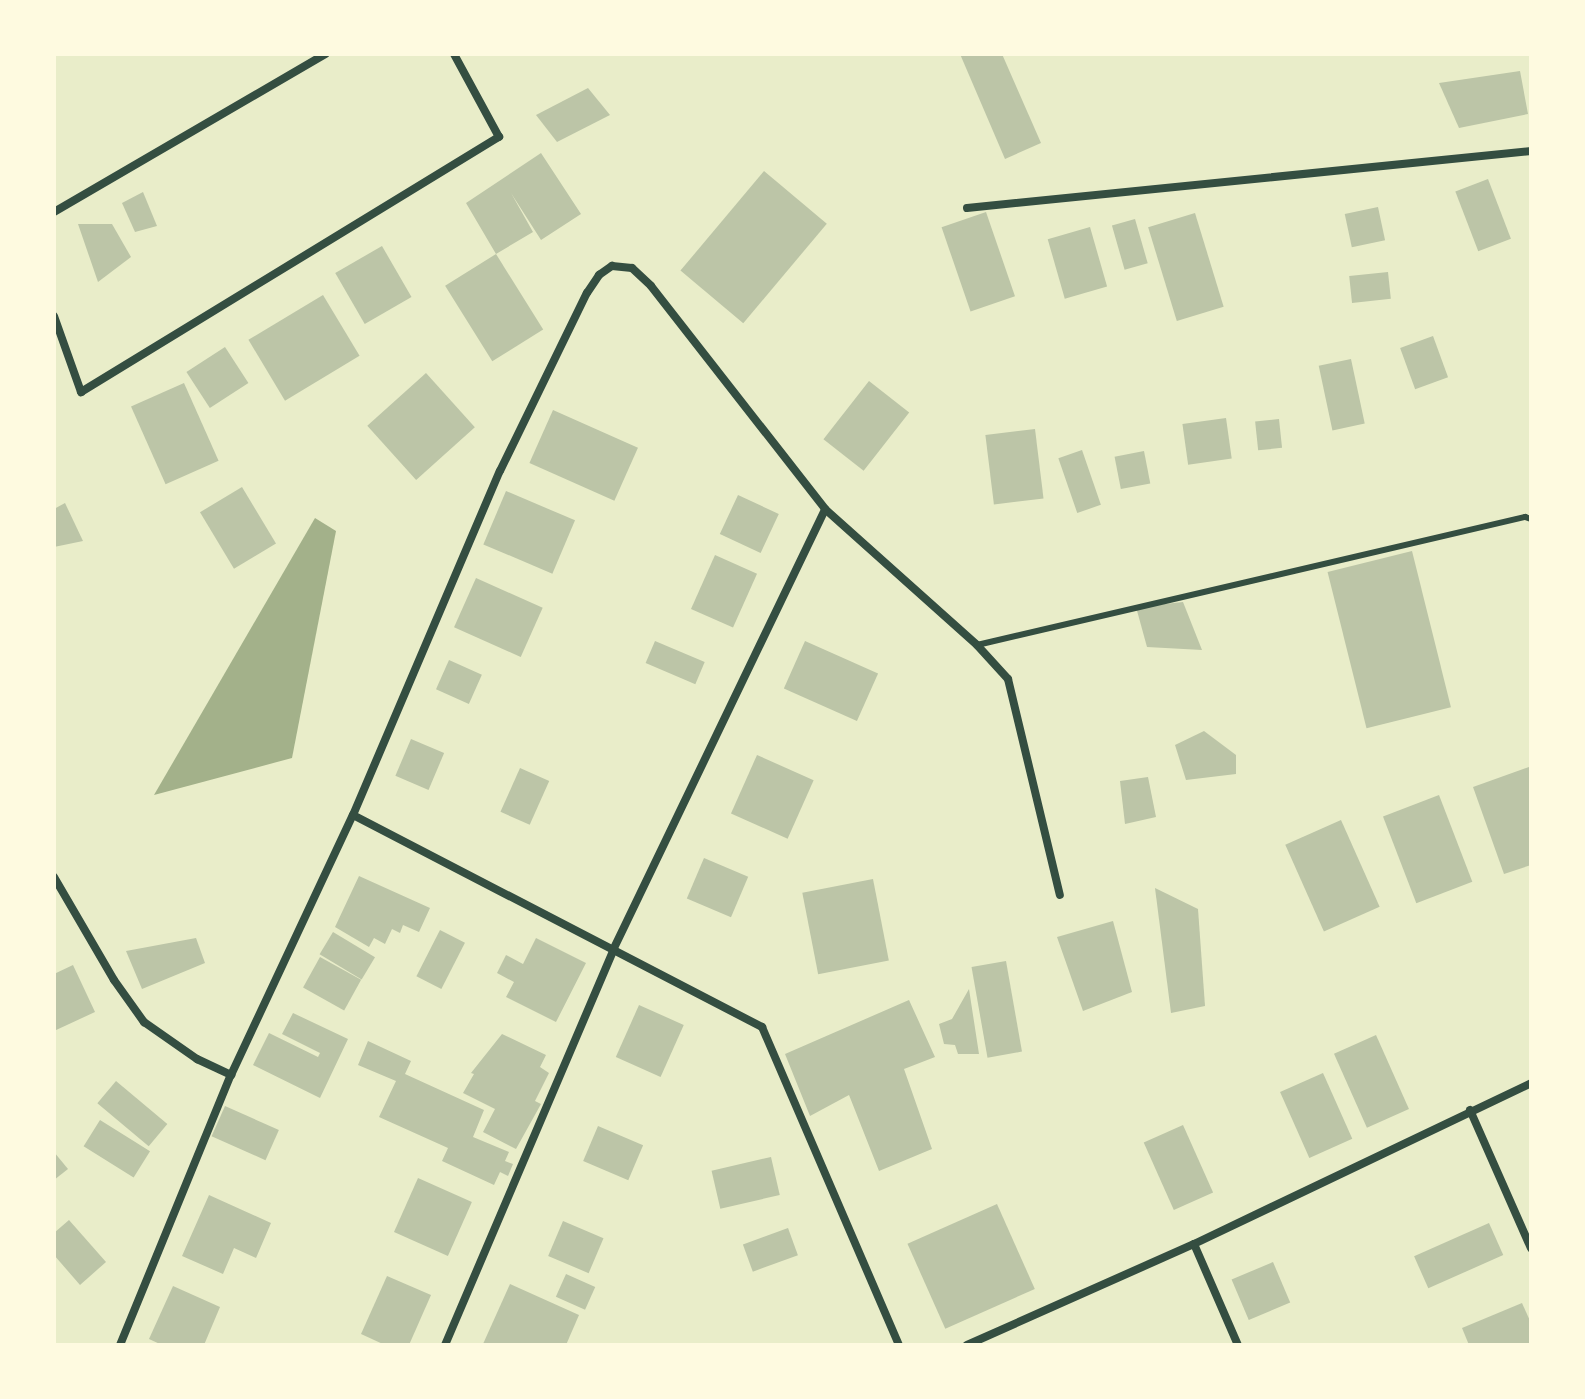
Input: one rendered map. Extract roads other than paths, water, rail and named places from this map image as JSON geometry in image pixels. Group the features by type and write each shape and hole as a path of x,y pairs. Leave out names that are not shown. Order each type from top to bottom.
{"street":[{"path":"54,212 325,54"},
{"path":"54,316 81,392 499,137 454,54"},
{"path":"967,208 1531,151"},
{"path":"120,1345 231,1075 353,815 500,471 587,293 599,275 612,266 632,268 651,286 825,509 977,645 1008,679 1060,895"},
{"path":"445,1345 614,948 825,509"},
{"path":"353,815 762,1027 899,1345"},
{"path":"54,877 114,980 144,1022 197,1059 231,1075"},
{"path":"967,1345 1194,1244 1531,1083"},
{"path":"1470,1110 1531,1248"},
{"path":"1194,1244 1238,1345"}],"lane":[{"path":"977,645 1525,517 1531,519"}]}
